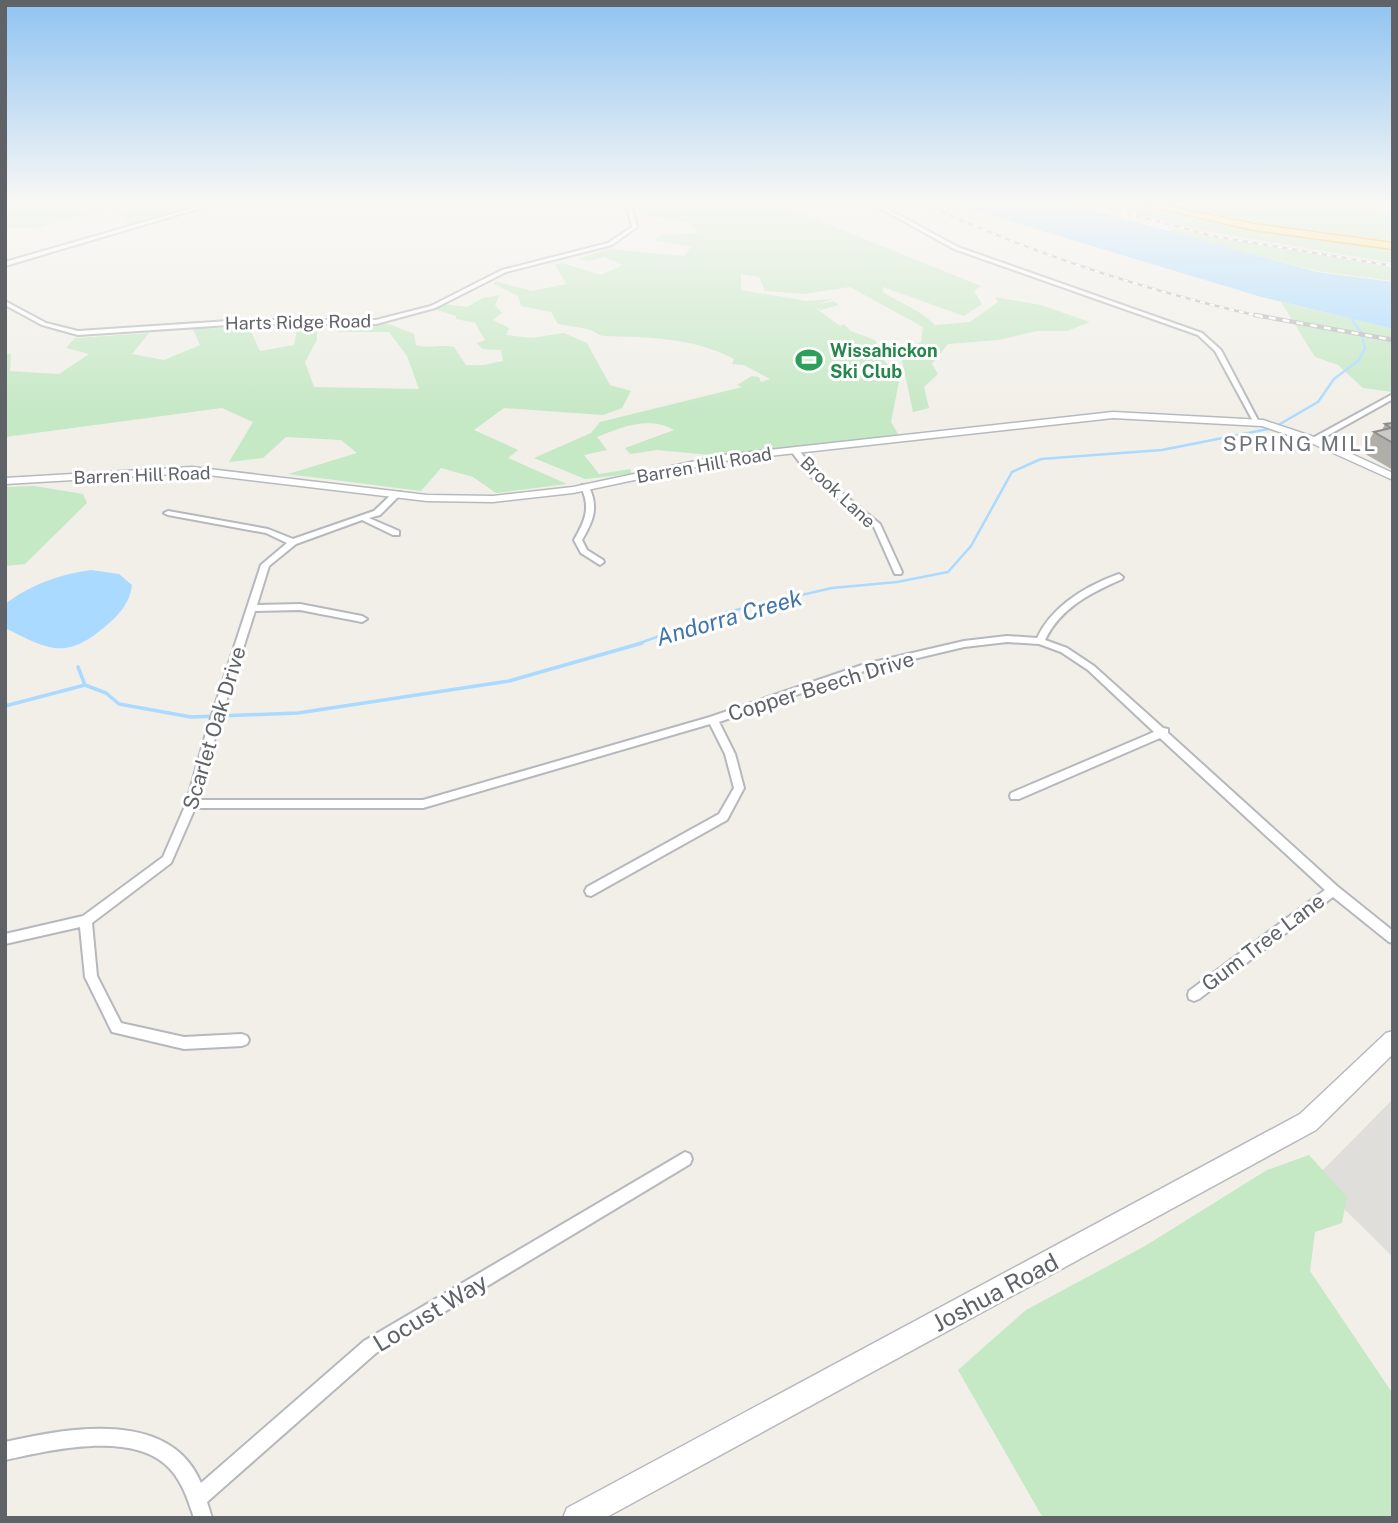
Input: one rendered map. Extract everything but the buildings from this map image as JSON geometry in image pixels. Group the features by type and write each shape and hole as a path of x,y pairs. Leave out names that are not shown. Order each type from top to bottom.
{"street":[{"name":"Harts Ridge Road","path":"5,303 44,324 78,333 123,333 233,322 376,322 405,317 433,307 502,272"},
{"path":"1024,272 1200,334 1218,350 1256,422"},
{"path":"1313,440 1393,396"},
{"name":"Barren Hill Road","path":"5,481 192,470 397,494 480,499 585,487 716,460 1098,415 1256,422 1313,440 1393,477"},
{"name":"Brook Lane","path":"795,451 813,474 877,526 898,572"},
{"path":"585,487 593,501 593,510 590,522 578,540 584,551 600,562"},
{"name":"Scarlet Oak Drive","path":"5,939 86,921 167,860 191,804 265,565 293,542 317,532 365,519 382,510 397,494"},
{"path":"168,513 268,531 293,542"},
{"path":"365,519 396,533"},
{"path":"1040,641 1046,623 1061,610 1080,596 1119,577"},
{"path":"252,608 300,607 362,619"},
{"name":"Copper Beech Drive","path":"191,804 423,804 713,720 865,667 964,644 1007,639 1040,641 1064,650 1091,668 1164,732 1333,890 1393,938"},
{"path":"591,891 723,817 739,788 730,754 713,720"},
{"path":"1015,796 1164,732"},
{"name":"Gum Tree Lane","path":"1194,995 1333,890"},
{"path":"86,921 91,977 117,1028 184,1043 242,1040"},
{"name":"Joshua Road","path":"578,1518 602,1511 1308,1122 1393,1040"},
{"name":"Locust Way","path":"200,1497 370,1347 685,1159"},
{"path":"5,1451 69,1439 124,1437 150,1443 171,1455 187,1473 200,1497 203,1518"}],"shaded area":[{"path":"1393,1099 1393,1257 1314,1179"}],"green space":[{"path":"559,272 591,272 601,275 607,272 947,272 981,286 974,291 982,304 964,316 883,287 883,292 917,311 935,325 970,322 998,302 995,297 1041,305 1090,322 1067,331 1037,331 998,340 948,344 932,364 938,374 924,387 929,408 913,412 900,351 921,342 923,327 850,287 804,294 765,291 759,277 741,274 741,290 806,301 833,299 815,305 833,301 839,305 821,310 813,306 840,326 844,324 851,331 875,340 885,362 900,376 891,422 901,439 721,456 657,450 630,454 625,448 674,430 655,424 636,424 597,437 607,450 584,455 599,474 630,469 632,474 585,479 534,458 591,433 600,422 742,387 737,385 752,376 759,377 761,382 770,379 744,365 732,364 734,359 704,347 655,338 603,336 586,329 558,324 551,312 521,306 518,296 494,284 495,281 532,291 566,284"},
{"path":"1325,272 1393,272 1393,281"},
{"path":"500,295 495,305 502,313 493,320 509,328 506,335 531,338 564,333 587,343 610,385 631,391 622,408 603,415 504,408 474,430 518,450 508,458 567,484 496,493 473,477 441,468 421,491 288,474 357,453 341,440 286,437 263,458 229,462 253,422 222,408 5,437 5,353 11,354 10,371 59,374 89,354 66,348 75,338 149,333 132,354 164,360 200,345 193,329 249,327 260,351 294,345 297,330 317,329 317,340 305,362 314,387 419,389 407,356 389,332 338,332 336,327 389,324 414,334 416,345 454,347 466,365 483,365 503,361 501,350 482,349 477,343 485,340 475,323 456,319 456,316 434,309 443,304 467,307 483,298"},
{"path":"1281,302 1393,329 1393,392 1363,388 1338,365 1315,357"},
{"path":"34,486 83,494 87,503 25,564 5,566 5,487"},
{"path":"1309,1155 1347,1197 1342,1223 1315,1232 1310,1271 1393,1394 1393,1518 1043,1518 958,1370 1026,1310 1145,1246 1267,1170"}],"water":[{"path":"1179,272 1318,272 1393,282 1393,329 1258,296"},
{"path":"91,570 119,574 132,585 127,602 120,612 93,636 69,647 58,648 35,642 5,628 5,604 15,597 46,581"}],"waterway":[{"name":"Andorra Creek","path":"1352,320 1361,332"},
{"name":"Andorra Creek","path":"637,644 727,612 832,588 897,582 948,572 971,546 1012,472 1041,459 1162,450 1273,428 1318,402 1334,379 1359,360 1365,348 1362,337"},
{"name":"Andorra Creek","path":"85,685 106,693 119,704 191,717 298,713 509,681 642,643"},
{"path":"78,667 85,685"},
{"name":"Andorra Creek","path":"5,706 85,685"}],"railway":[{"path":"1100,272 1174,295 1263,317"},
{"path":"1255,315 1393,340"}],"place":[{"name":"Wissahickon Ski Club","path":"809,360"}],"district":[{"name":"SPRING MILL","path":"1300,443"}]}
